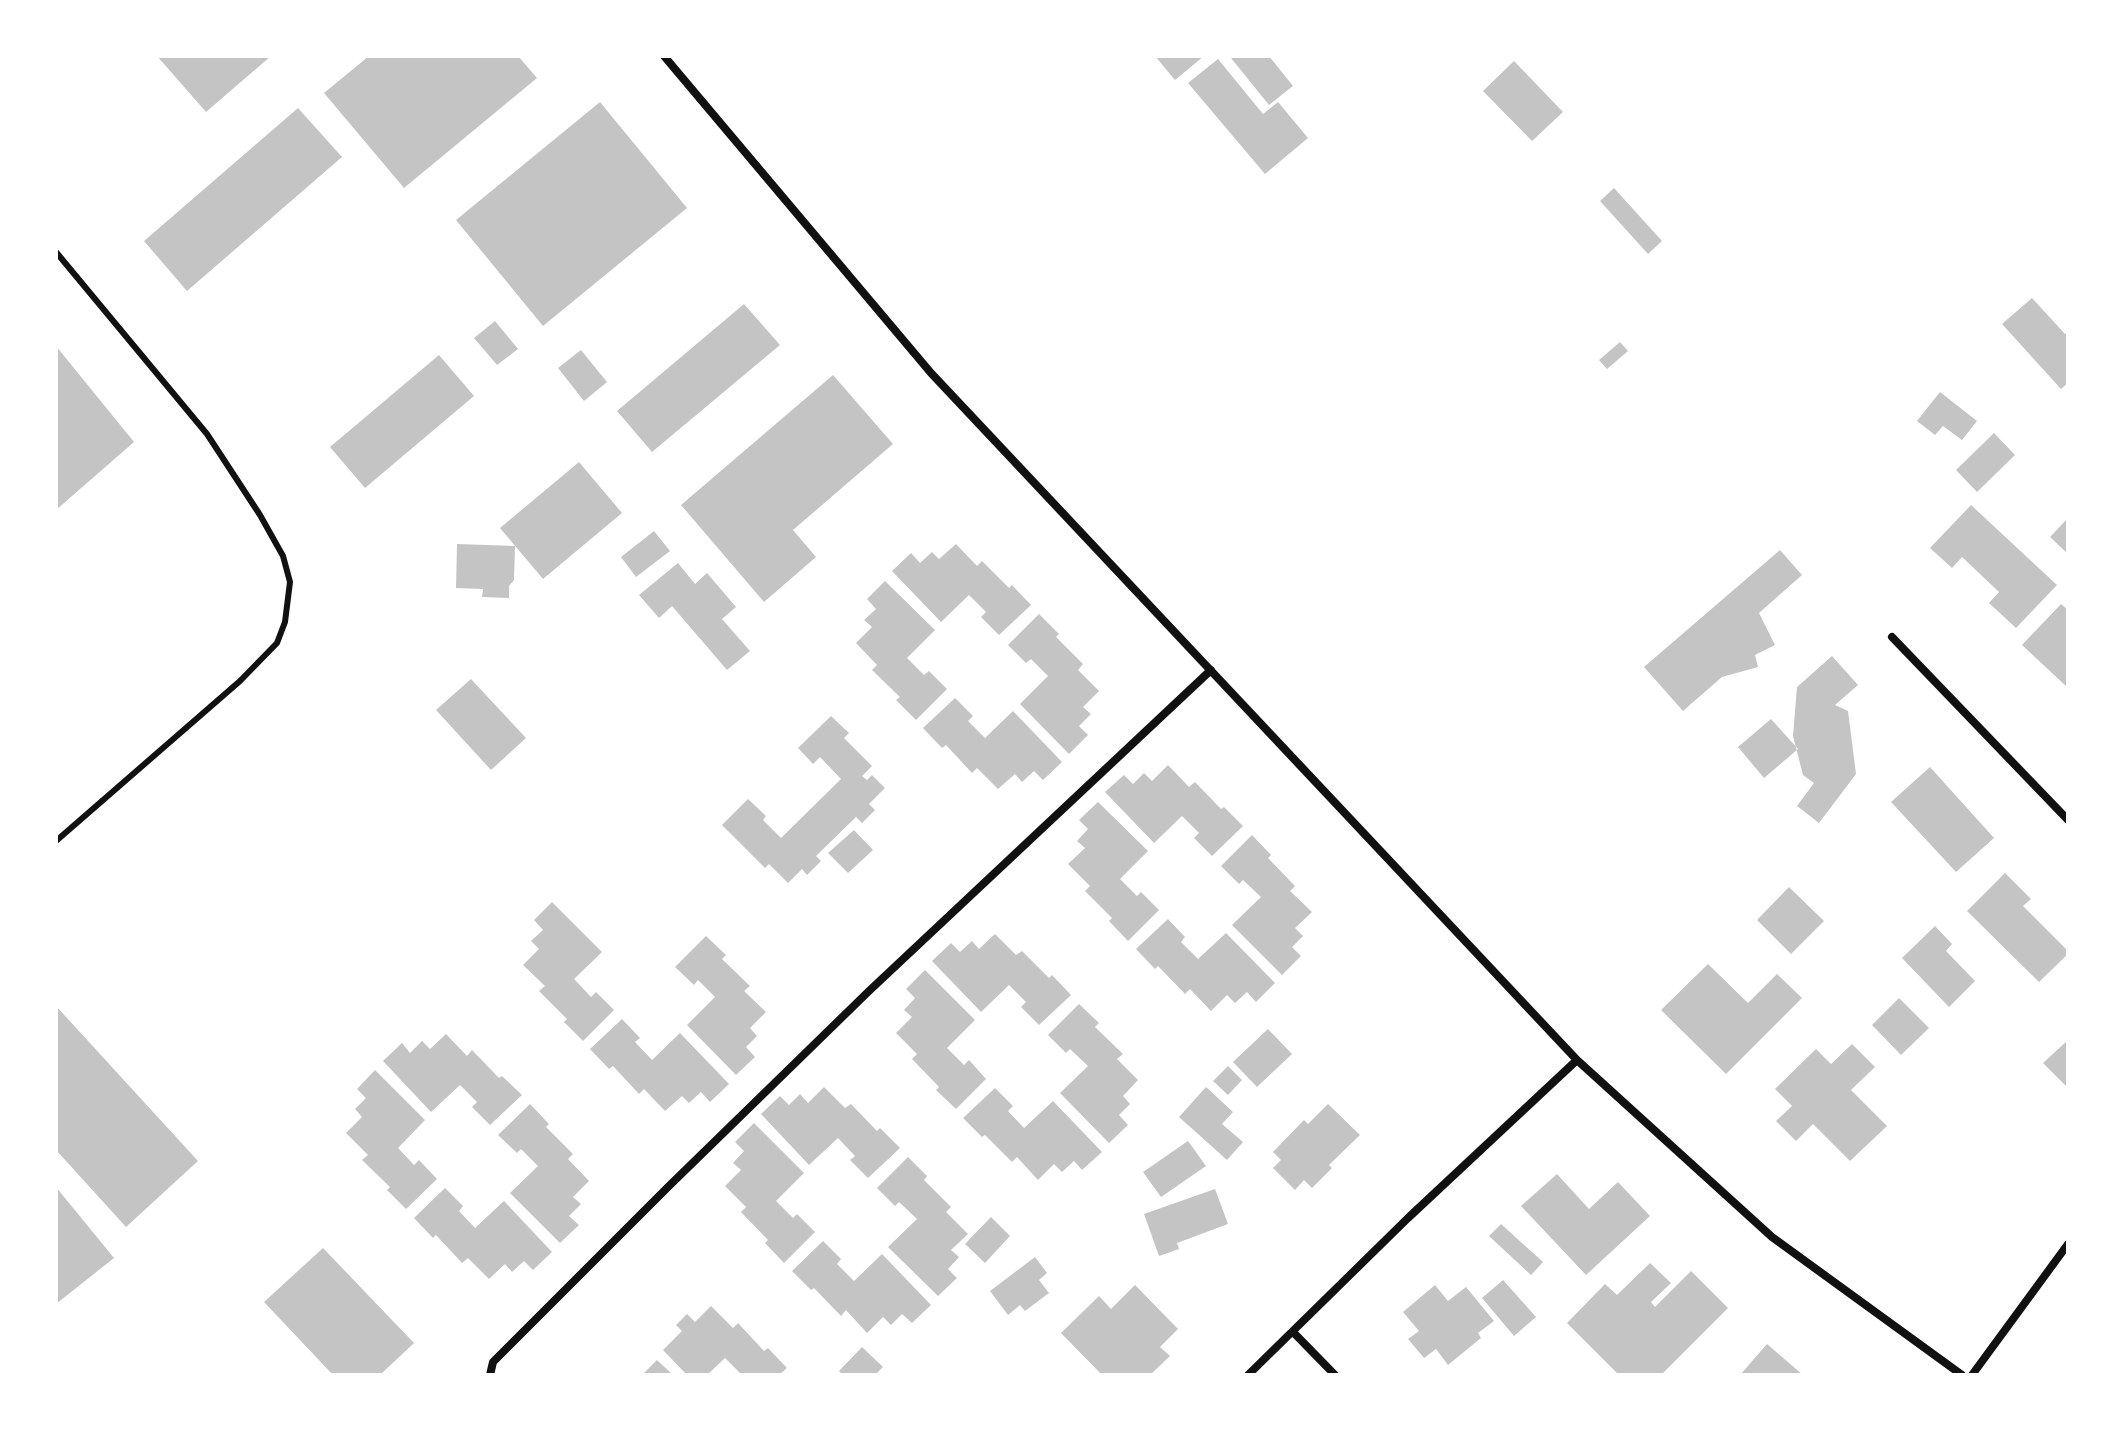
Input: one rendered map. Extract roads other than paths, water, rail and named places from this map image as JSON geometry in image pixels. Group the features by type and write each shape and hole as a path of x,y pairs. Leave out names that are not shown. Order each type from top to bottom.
{"street":[{"path":"665,56 931,373 1577,1060 1772,1237 1962,1375"},
{"path":"1892,637 2068,820"},
{"path":"490,1375 493,1362 824,1034 1211,670"},
{"path":"1248,1375 1408,1218 1577,1060"},
{"path":"1972,1375 2068,1244"},
{"path":"1293,1332 1335,1375"}],"lane":[{"path":"56,252 207,434 283,556 290,582 285,622 277,643 240,681 56,841"}]}
